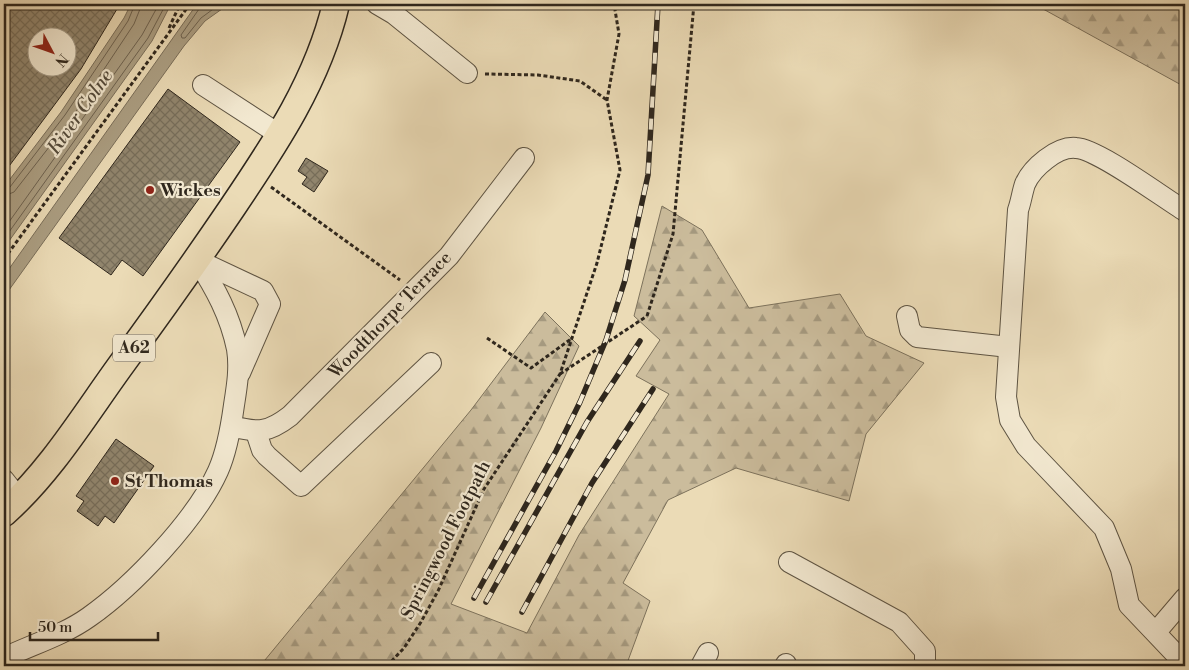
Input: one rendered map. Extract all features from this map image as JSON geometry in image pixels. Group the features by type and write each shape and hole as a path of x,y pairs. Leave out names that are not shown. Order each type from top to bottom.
{"main road":[{"name":"A62","path":"9,497 50,464 197,260 254,175 280,135 304,92 319,59 336,4"}],"street":[{"path":"377,4 394,14 467,73"},
{"path":"203,85 280,135"},
{"path":"1185,211 1094,152 1075,147 1060,151 1036,168 1026,183 1018,210 1006,397 1010,420 1026,446 1104,528 1121,569 1129,605 1185,664"},
{"name":"Woodthorpe Terrace","path":"256,432 277,426 290,416 415,291 463,238 524,158"},
{"path":"4,658 87,618 107,603 171,540 202,501 219,470 231,426 239,376 237,350 226,311 218,292 197,260"},
{"path":"197,260 262,291 270,304 239,376"},
{"path":"907,316 910,330 917,337 1009,347"},
{"path":"231,426 256,432 262,450 267,456 302,486 431,363"},
{"path":"789,562 899,622 925,651 927,665"},
{"path":"1156,632 1185,598"}],"path":[{"path":"165,35 180,4"},
{"path":"4,259 165,35 190,4"},
{"path":"560,374 597,263 620,170 607,100 619,34 614,4"},
{"path":"560,374 648,316 673,236 694,4"},
{"path":"467,73 538,75 580,81 607,100"},
{"path":"254,175 415,291"},
{"path":"487,338 531,368 572,338"},
{"name":"Springwood Footpath","path":"387,666 404,648 425,614 484,489 560,374"}],"green space":[{"path":"1034,4 1185,4 1185,87"},
{"path":"662,206 702,230 749,308 840,294 866,336 924,363 866,434 849,501 736,468 668,500 623,583 650,601 626,666 260,666 471,410 545,312 579,346 541,428 451,604 527,633 579,535 669,394 636,376 660,340 634,316"}],"water":[{"name":"River Colne","path":"131,4 171,4 152,41 4,248 4,187 61,112 124,18"},
{"path":"197,4 229,4 205,21 184,46 4,297 4,276"}],"building":[{"path":"4,4 120,4 78,73 78,28 28,28 28,78 74,78 4,173"},
{"name":"Wickes","path":"168,89 240,142 143,276 122,260 111,275 59,238"},
{"path":"306,158 328,171 314,192 302,184 307,177 298,171"},
{"name":"St Thomas","path":"116,439 154,466 114,523 105,516 98,526 77,511 84,501 76,496"}],"railway":[{"path":"474,598 556,451 580,402 606,340 625,280 648,175 658,4"},
{"path":"486,602 587,422 640,341"},
{"path":"522,612 592,483 653,389"}],"place":[{"name":"Wickes","path":"150,190"},
{"name":"St Thomas","path":"115,481"}]}
